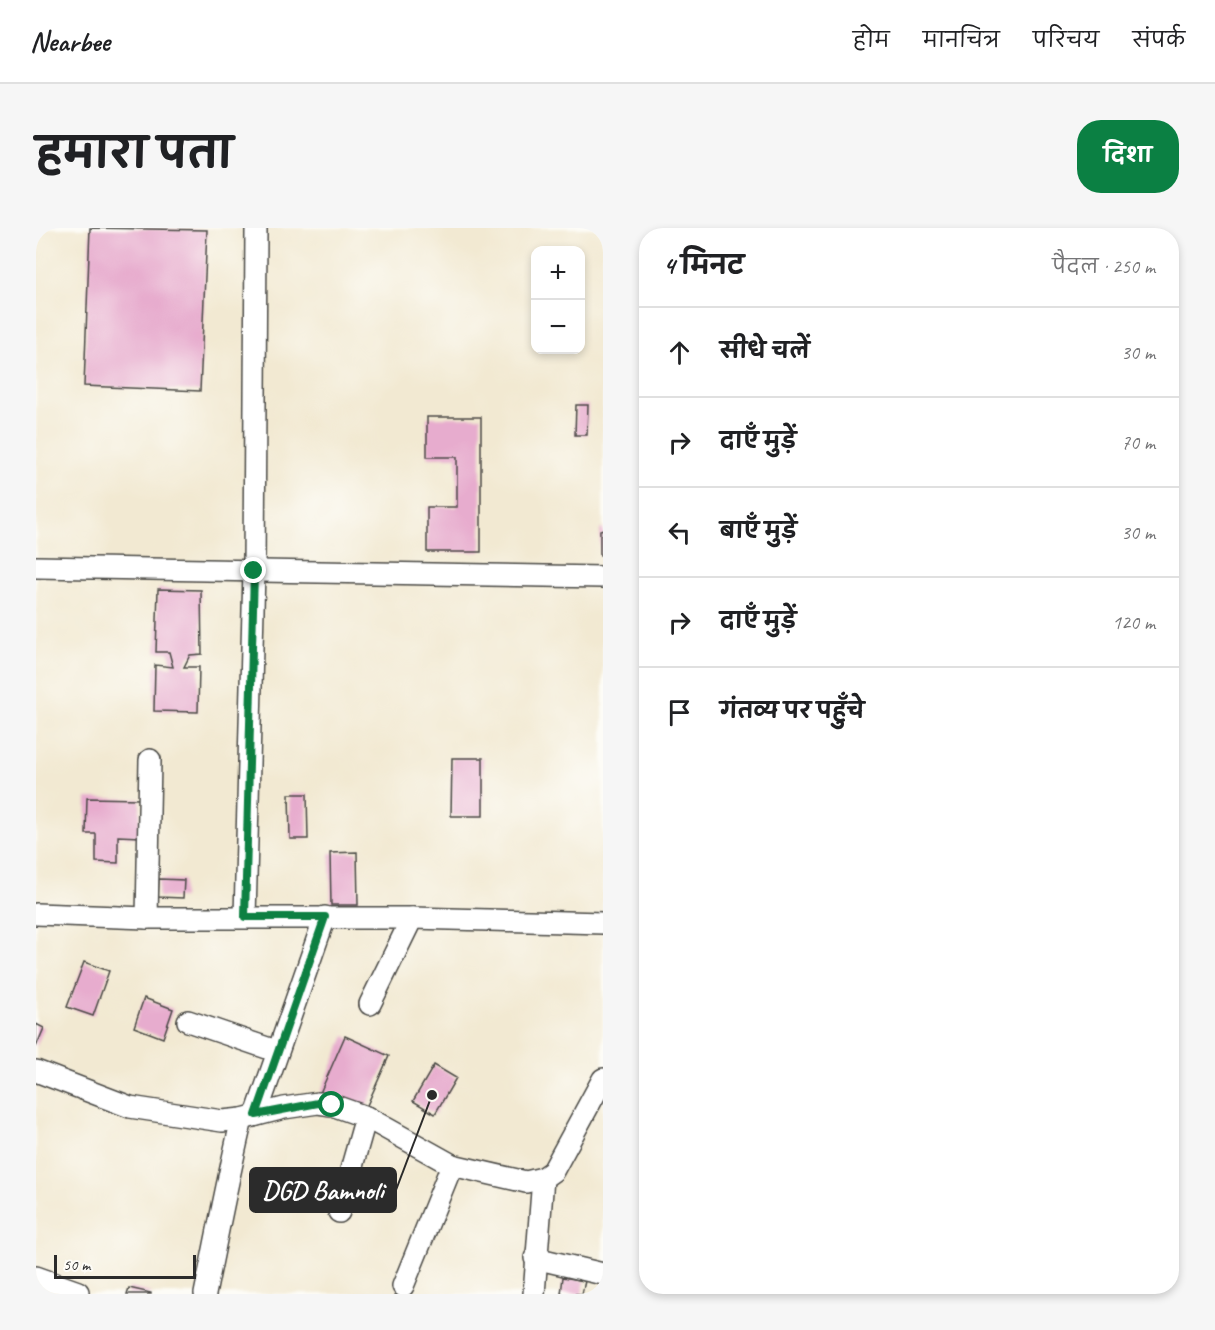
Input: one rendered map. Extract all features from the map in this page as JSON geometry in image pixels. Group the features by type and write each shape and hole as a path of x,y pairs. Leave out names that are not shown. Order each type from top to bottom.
{"street":[{"path":"245,917 254,571 256,228"},
{"path":"36,567 603,577"},
{"path":"147,918 150,760"},
{"path":"36,914 147,918 325,917 603,923"},
{"path":"205,1294 222,1220 227,1179 325,917"},
{"path":"370,1004 412,918"},
{"path":"188,1021 276,1051"},
{"path":"36,1071 130,1107 222,1121 318,1103 366,1117 452,1165 526,1182 543,1178 553,1171 603,1079"},
{"path":"339,1212 366,1117"},
{"path":"403,1286 452,1165"},
{"path":"534,1294 543,1178"},
{"path":"535,1258 603,1274"},
{"path":"36,1277 78,1292"}],"building":[{"path":"90,228 207,230 200,391 84,386"},
{"path":"576,405 588,405 587,435 575,435"},
{"path":"427,417 481,417 481,552 427,552 427,507 457,507 457,457 427,457"},
{"path":"603,529 603,555 600,555 600,530"},
{"path":"158,589 201,590 202,654 190,655 184,667 199,667 198,712 154,711 155,665 173,667 169,652 156,652"},
{"path":"452,758 483,758 483,816 451,816"},
{"path":"289,794 307,794 308,839 290,839"},
{"path":"87,798 140,799 140,837 118,836 118,863 96,862 96,834 86,834"},
{"path":"357,852 358,905 331,905 330,853"},
{"path":"159,879 184,880 183,898 158,897"},
{"path":"84,962 109,971 93,1016 67,1007"},
{"path":"144,998 173,1009 163,1038 134,1027"},
{"path":"36,1024 44,1028 36,1047"},
{"path":"345,1036 389,1056 364,1112 320,1093"},
{"path":"434,1065 456,1078 435,1114 413,1101"},
{"path":"563,1277 585,1281 582,1294 561,1294"},
{"path":"129,1288 151,1293 151,1294 127,1294"}],"place":[{"name":"DGD Bamnoli","path":"432,1095"}],"route":[{"path":"254,571 245,917 325,917 276,1051 256,1115 318,1103 332,1105"}]}
